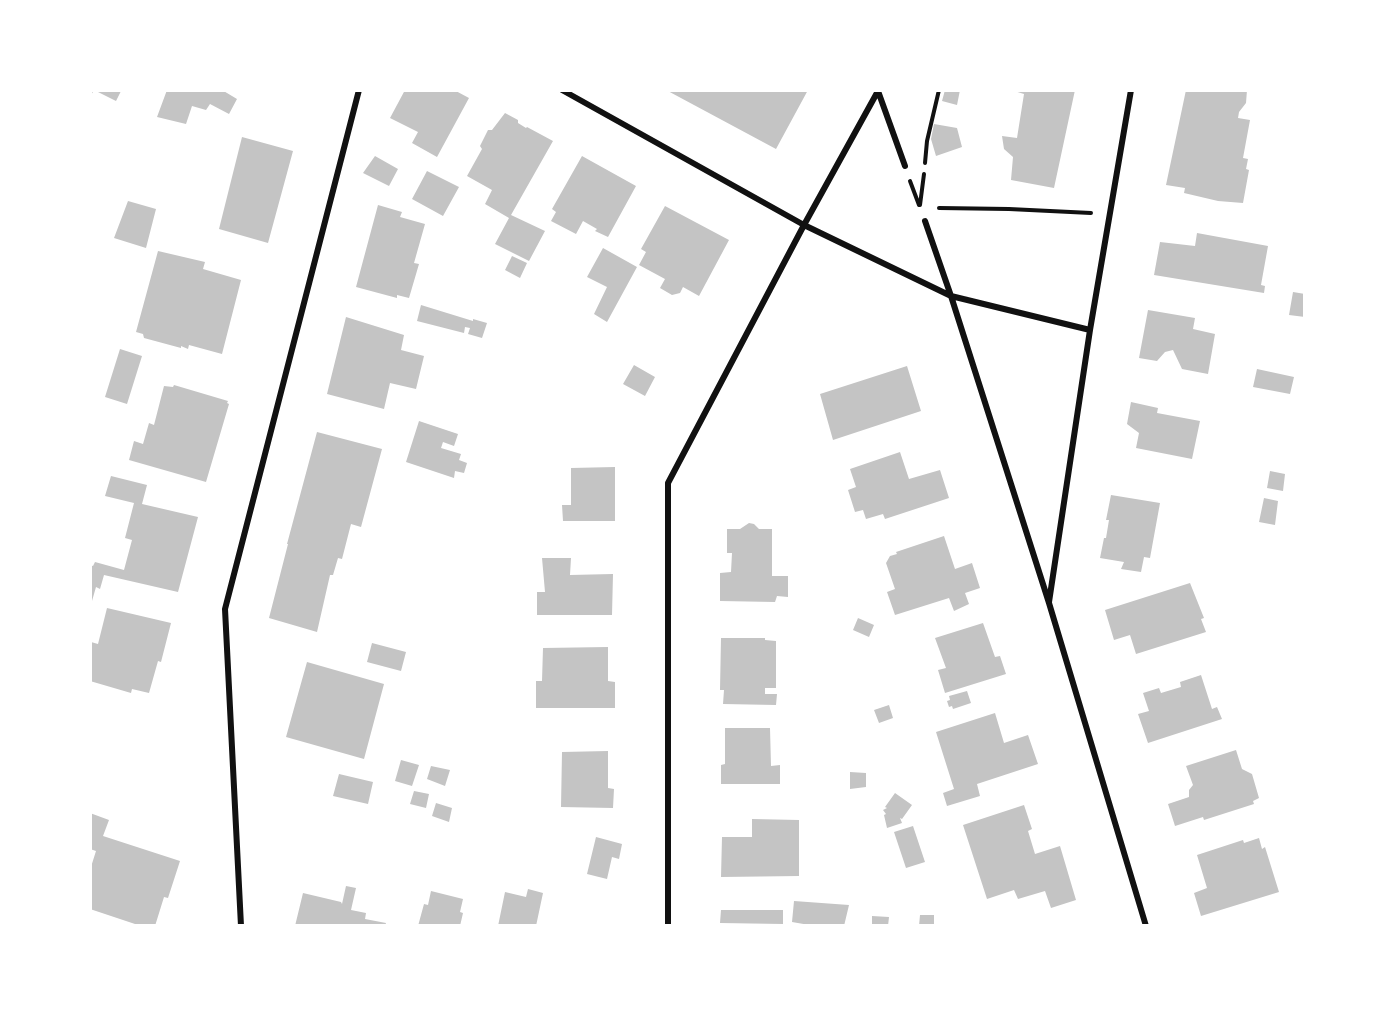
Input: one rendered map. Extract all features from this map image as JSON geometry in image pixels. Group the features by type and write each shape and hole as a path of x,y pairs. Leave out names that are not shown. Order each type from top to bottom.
{"street":[{"path":"242,926 225,609 359,90"},
{"path":"562,90 804,225 951,296 1090,330"},
{"path":"668,926 668,483 878,90"},
{"path":"878,90 905,166"},
{"path":"1049,603 1090,330 1131,90"},
{"path":"924,221 951,296 1049,603 1146,926"}],"path":[{"path":"920,208 927,141 939,90"},
{"path":"905,166 924,221"},
{"path":"920,208 1009,209 1109,214"}],"building":[{"path":"94,90 119,90 121,91 116,101"},
{"path":"167,90 222,90 237,99 229,114 210,104 206,110 192,106 186,124 157,117"},
{"path":"405,90 454,90 469,98 437,157 412,143 418,132 390,118"},
{"path":"666,90 808,90 776,149"},
{"path":"945,90 960,90 957,105 942,101"},
{"path":"1011,90 1075,90 1054,188 1011,180 1013,157 1004,149 1002,136 1017,138 1024,94"},
{"path":"1186,90 1247,90 1246,103 1239,112 1238,118 1250,120 1243,158 1248,159 1246,169 1249,170 1243,203 1218,201 1184,193 1185,188 1166,185"},
{"path":"505,113 518,120 518,123 526,128 553,141 511,215 545,231 529,261 495,244 509,218 485,204 492,190 467,176 482,149 480,146 488,130 492,130"},
{"path":"934,124 957,128 962,147 936,156 931,139"},
{"path":"242,137 293,151 268,243 219,229"},
{"path":"375,156 398,169 389,186 363,173"},
{"path":"582,156 636,186 608,237 595,231 597,229 583,221 576,234 551,221 556,212 552,209"},
{"path":"427,171 459,187 443,216 412,199"},
{"path":"128,201 156,209 146,248 114,238"},
{"path":"378,205 402,212 400,217 425,224 414,263 419,264 409,298 397,295 397,298 356,287"},
{"path":"665,206 729,240 699,296 683,287 680,293 672,295 660,288 665,279 639,265 646,252 641,249"},
{"path":"1197,233 1268,246 1261,285 1265,286 1264,293 1154,275 1160,242 1195,246"},
{"path":"603,248 637,267 607,322 594,314 607,287 587,277"},
{"path":"158,251 205,262 203,269 241,280 222,354 189,345 188,349 181,346 181,348 144,338 143,334 136,332"},
{"path":"512,256 527,263 520,278 505,270"},
{"path":"1293,292 1305,294 1305,317 1289,315"},
{"path":"421,305 487,323 482,338 468,334 470,328 465,327 464,333 417,321"},
{"path":"1148,310 1195,318 1193,329 1215,334 1208,374 1182,369 1173,350 1165,352 1157,361 1139,358"},
{"path":"346,317 404,335 401,350 424,356 416,389 390,383 384,409 327,394"},
{"path":"120,349 142,356 127,404 105,397"},
{"path":"634,365 655,377 645,396 623,384"},
{"path":"907,366 921,411 833,440 820,394"},
{"path":"1257,369 1294,377 1290,394 1253,387"},
{"path":"174,385 228,401 229,404 206,482 129,460 134,441 143,444 149,423 154,425 164,386 173,387"},
{"path":"1131,402 1158,408 1157,413 1200,421 1192,459 1136,448 1139,433 1127,424"},
{"path":"419,421 458,434 454,446 443,442 441,448 461,454 459,460 467,463 464,473 455,471 454,478 406,462"},
{"path":"317,432 382,449 361,527 351,524 342,559 338,558 333,575 330,575 317,632 269,618"},
{"path":"900,452 909,479 940,470 949,498 885,519 883,514 866,519 863,510 855,512 848,490 856,487 850,469"},
{"path":"615,467 615,521 563,521 562,505 571,505 571,468"},
{"path":"1270,471 1285,474 1283,491 1267,488"},
{"path":"111,476 147,485 142,504 198,517 178,592 104,575 100,589 96,587 90,608 90,565 93,566 95,562 124,570 132,540 125,538 134,503 105,496"},
{"path":"1111,495 1160,503 1150,558 1144,557 1141,572 1121,569 1124,562 1100,558 1104,538 1106,538 1109,520 1106,520"},
{"path":"1264,498 1278,501 1275,525 1259,522"},
{"path":"749,523 759,529 772,529 772,576 788,576 788,597 777,596 775,602 720,601 720,573 731,572 732,553 727,553 727,529 740,529"},
{"path":"944,536 955,569 972,563 980,588 965,593 969,604 954,611 949,598 895,615 887,592 895,589 886,563 890,556"},
{"path":"542,558 571,558 570,575 613,574 612,615 537,615 537,592 545,592"},
{"path":"1190,583 1204,618 1201,619 1206,632 1136,654 1130,635 1114,640 1105,610"},
{"path":"107,608 171,623 161,662 158,661 149,693 132,689 131,693 90,681 90,645 91,642 98,644"},
{"path":"858,618 874,625 869,637 853,630"},
{"path":"983,623 995,657 1000,656 1006,674 945,693 938,670 946,668 935,638"},
{"path":"721,638 765,638 765,640 776,641 776,688 765,688 765,694 777,694 776,705 723,704 724,690 720,690"},
{"path":"372,643 406,652 401,671 367,662"},
{"path":"608,647 608,681 615,682 615,708 536,708 536,681 542,681 543,648"},
{"path":"307,662 384,684 364,759 286,737"},
{"path":"1201,675 1212,709 1217,707 1222,719 1148,743 1138,714 1149,711 1143,693 1159,688 1161,693 1181,687 1180,682"},
{"path":"967,691 971,703 953,709 952,706 949,707 947,701 950,700 949,696"},
{"path":"889,705 893,718 879,723 874,710"},
{"path":"995,713 1004,743 1028,735 1038,764 977,784 980,796 947,806 943,793 954,789 936,732"},
{"path":"725,728 770,728 771,766 780,765 780,784 721,784 721,765 725,764"},
{"path":"1236,750 1242,769 1252,774 1259,798 1253,801 1254,804 1204,820 1203,817 1175,826 1168,804 1189,797 1189,790 1193,785 1186,766"},
{"path":"608,751 608,788 614,789 613,808 561,807 562,752"},
{"path":"401,760 419,765 412,786 395,781"},
{"path":"431,766 450,770 445,786 427,779"},
{"path":"850,772 866,773 866,787 850,789"},
{"path":"339,774 373,782 368,804 333,796"},
{"path":"414,791 429,794 426,808 410,804"},
{"path":"895,793 912,805 902,819 900,818 902,823 887,828 884,815 886,814 883,810 887,808 885,807"},
{"path":"436,803 452,808 449,822 432,816"},
{"path":"1024,805 1032,829 1028,831 1035,854 1060,846 1076,900 1051,908 1045,891 1018,899 1014,890 987,899 963,825"},
{"path":"90,813 109,820 103,836 180,861 168,898 164,897 155,926 141,926 90,909 90,870 96,851 90,849"},
{"path":"752,819 799,820 799,876 721,877 722,837 752,837"},
{"path":"913,826 925,862 906,868 894,832"},
{"path":"596,837 622,844 619,859 612,857 607,879 587,874"},
{"path":"1259,838 1262,849 1265,847 1279,892 1201,916 1194,893 1207,888 1197,855 1243,840 1244,843"},
{"path":"346,886 356,888 351,910 366,913 365,919 386,923 385,926 295,926 303,893 342,904"},
{"path":"528,889 543,893 536,926 498,926 505,892 526,897"},
{"path":"431,891 463,899 460,926 418,926 424,904 428,905"},
{"path":"794,901 849,905 844,926 815,926 792,922"},
{"path":"721,910 783,910 783,924 720,923"},
{"path":"920,915 934,915 934,926 919,926"},
{"path":"872,916 889,917 888,926 872,926"}]}
